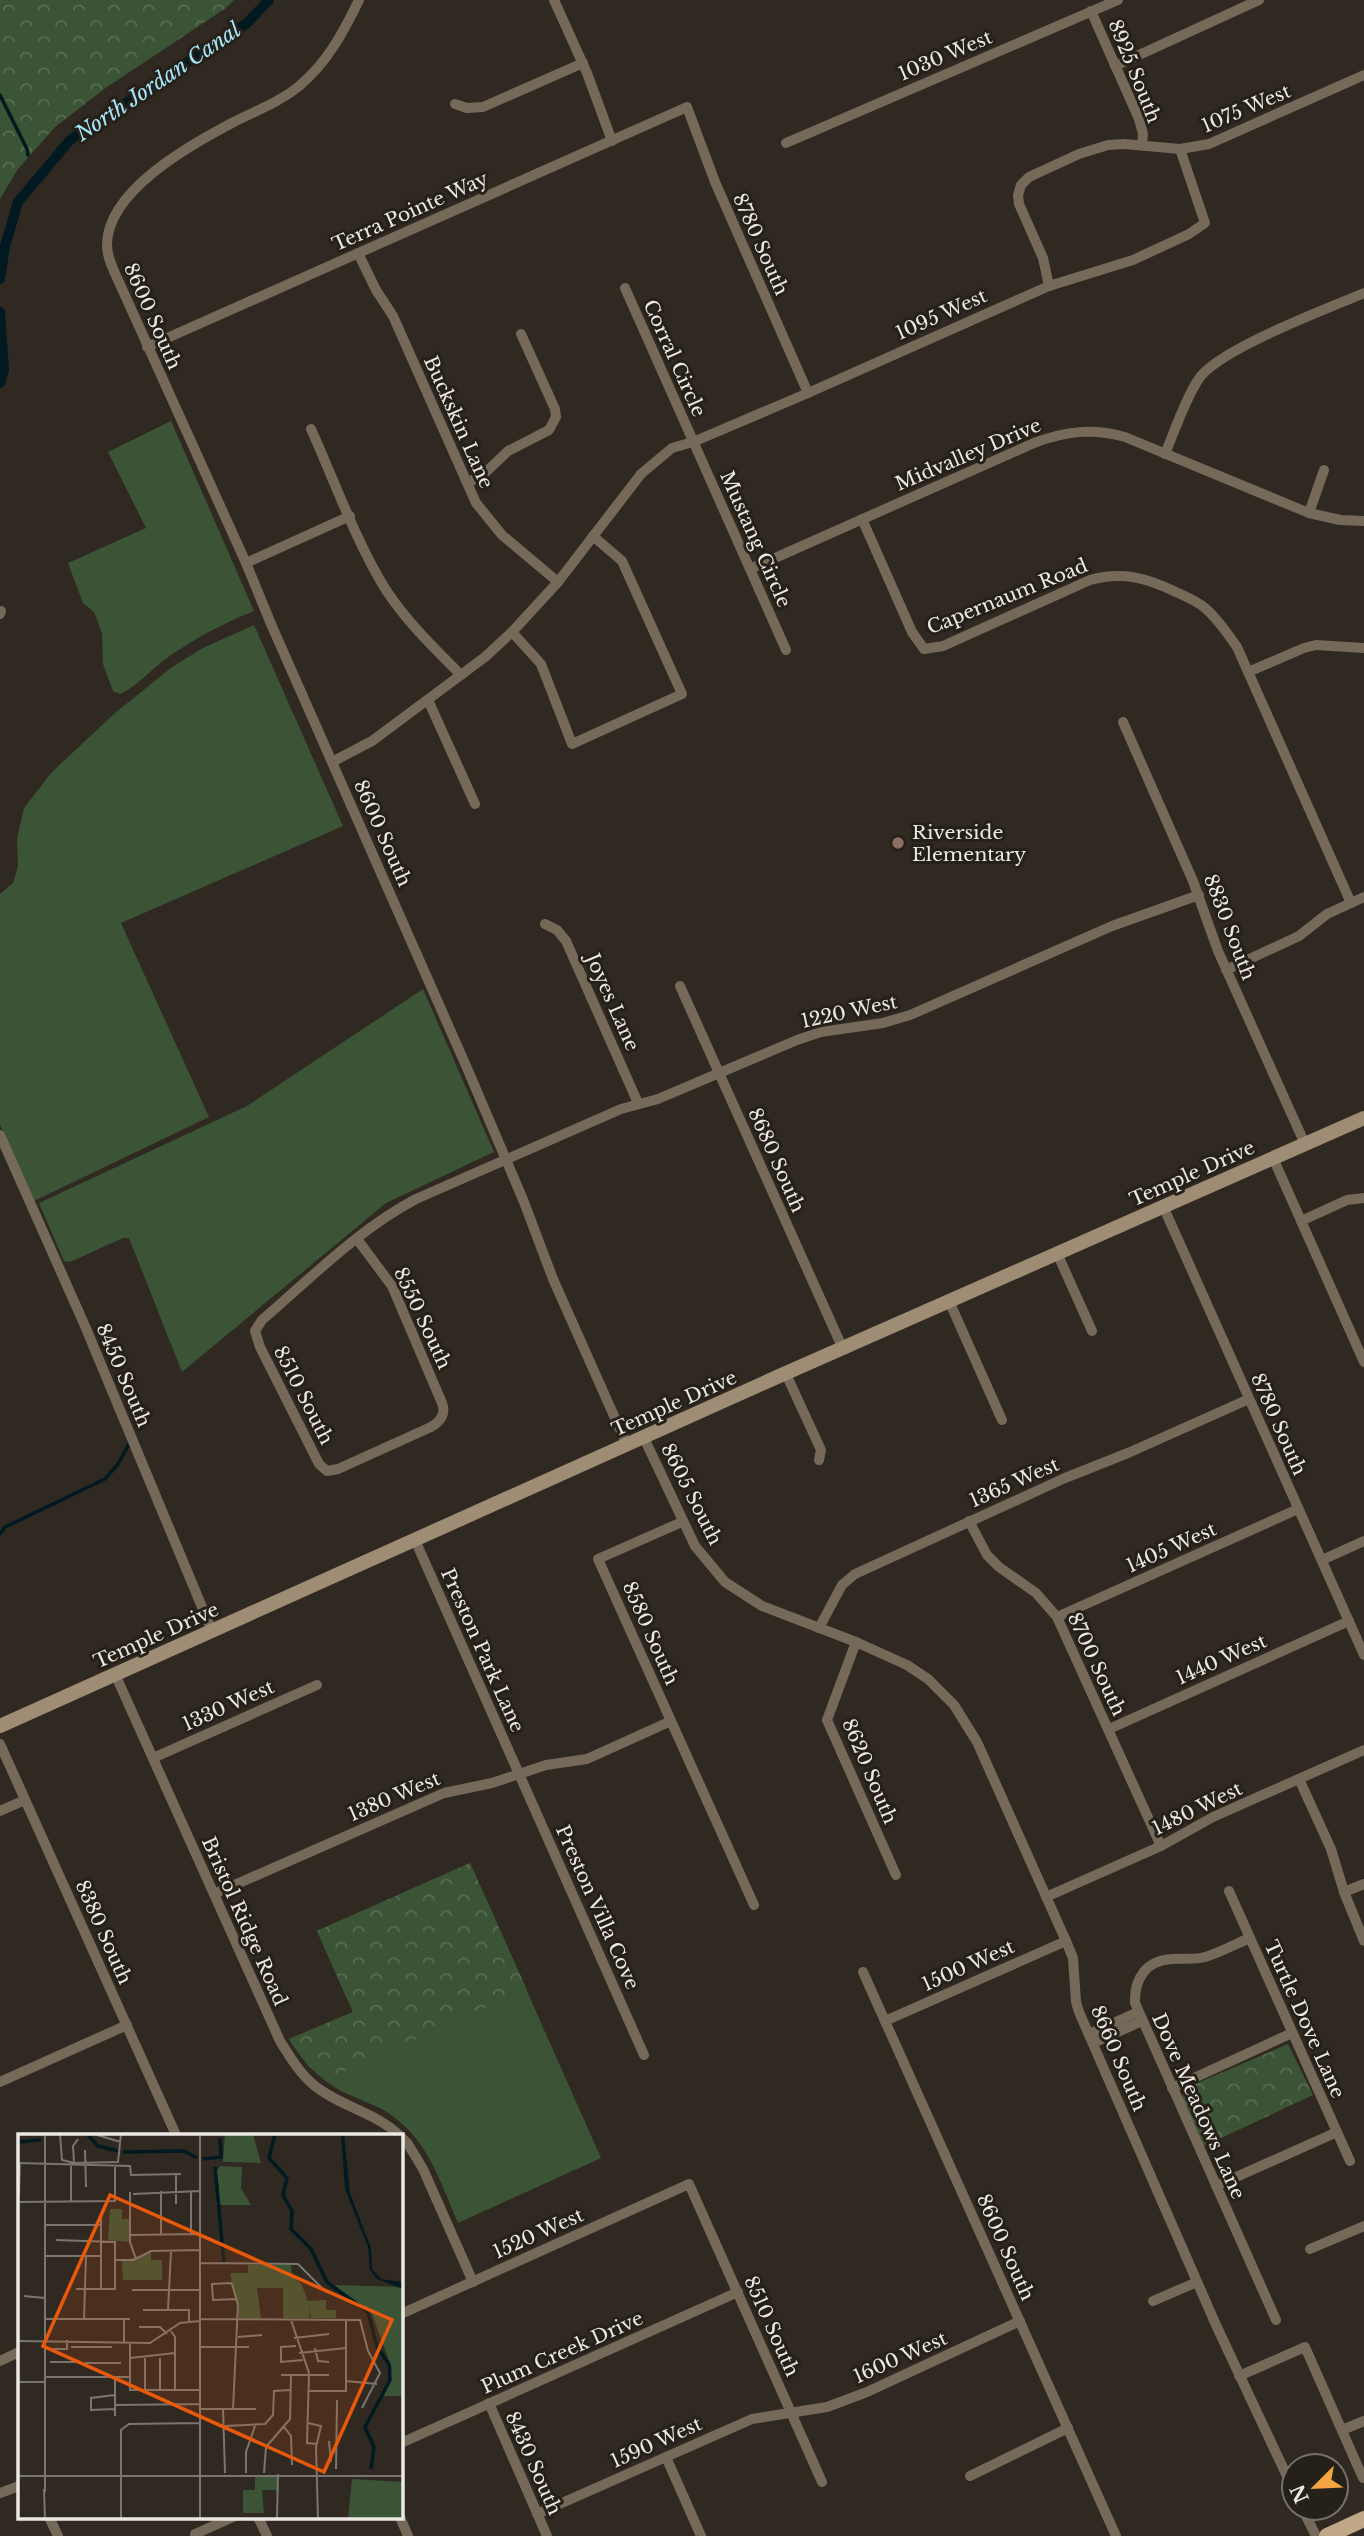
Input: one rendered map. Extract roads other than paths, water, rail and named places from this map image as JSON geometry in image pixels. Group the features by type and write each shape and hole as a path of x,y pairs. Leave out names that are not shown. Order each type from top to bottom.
{"main road":[{"path":"1327,2536 1364,2519"}],"street":[{"name":"8600 South","path":"359,0 338,42 308,78 281,98 214,133 155,172 124,201 113,219 107,237 107,248 111,264 147,347 246,563 506,1159 553,1279 627,1445"},
{"path":"554,0 583,63 612,141"},
{"name":"1030 West","path":"786,143 1118,0"},
{"path":"1115,66 1259,0"},
{"name":"8925 South","path":"1091,12 1139,119 1143,134 1142,145"},
{"path":"455,104 467,108 483,107 583,63"},
{"name":"1075 West","path":"1049,286 1043,258 1019,204 1021,185 1028,177 1094,148 1124,144 1180,149 1209,144 1364,75"},
{"name":"Terra Pointe Way","path":"147,347 687,107"},
{"name":"8780 South","path":"687,107 715,182 808,393"},
{"name":"1095 West","path":"332,762 372,741 485,657 558,582 640,474 673,448 808,393 1049,286 1133,260 1189,234 1205,223 1180,149"},
{"name":"Buckskin Lane","path":"358,253 393,316 476,503 502,535 558,582"},
{"name":"Corral Circle","path":"625,288 693,442"},
{"path":"1165,454 1198,380 1209,366 1240,348 1364,293"},
{"path":"468,483 486,472 508,452 543,434 553,425 555,409 521,334"},
{"path":"311,429 372,565 397,607 461,674"},
{"name":"Midvalley Drive","path":"750,569 1057,434 1082,430 1104,432 1165,454 1309,513 1340,520 1364,521"},
{"name":"Mustang Circle","path":"693,442 786,650"},
{"path":"1309,513 1324,470"},
{"path":"246,563 350,516"},
{"name":"Capernaum Road","path":"862,519 912,632 924,649 943,646 1090,580 1107,575 1137,577 1203,606 1237,647 1351,903"},
{"path":"512,632 541,664 572,744 682,694 622,561 593,536"},
{"path":"1248,672 1316,645 1364,648"},
{"path":"428,700 475,804"},
{"name":"8830 South","path":"1123,722 1199,895 1226,970 1305,1144"},
{"name":"1220 West","path":"255,1331 262,1320 357,1239 381,1220 416,1199 638,1103 658,1099 797,1040 821,1032 883,1023 910,1015 1112,926 1199,895"},
{"path":"1226,970 1299,936 1327,914 1364,897"},
{"name":"Joyes Lane","path":"545,923 557,930 566,941 638,1103"},
{"name":"8680 South","path":"680,986 843,1349"},
{"name":"Temple Drive","path":"0,1726 1364,1118"},
{"name":"8450 South","path":"0,1135 80,1314 212,1631"},
{"path":"1273,1158 1363,1360"},
{"path":"1301,1221 1347,1200 1364,1198"},
{"name":"8780 South","path":"1163,1206 1364,1655"},
{"name":"8550 South","path":"327,1471 338,1469 431,1427 442,1418 442,1403 392,1286 357,1239"},
{"path":"1057,1253 1092,1331"},
{"path":"949,1301 1002,1420"},
{"name":"8510 South","path":"255,1331 260,1347 318,1464 327,1471"},
{"path":"786,1374 821,1450 819,1460"},
{"name":"1365 West","path":"819,1628 842,1585 855,1574 1249,1399"},
{"name":"8605 South","path":"644,1438 695,1546 725,1582 762,1606 856,1642"},
{"name":"1405 West","path":"1057,1617 1298,1509"},
{"name":"8700 South","path":"970,1521 987,1555 999,1567 1036,1593 1057,1617 1161,1846"},
{"name":"8580 South","path":"682,1522 598,1559 754,1905"},
{"name":"Preston Park Lane","path":"415,1540 519,1774"},
{"path":"1322,1560 1364,1541"},
{"name":"1440 West","path":"1109,1729 1349,1621"},
{"name":"8620 South","path":"856,1642 827,1720 896,1875"},
{"name":"8660 South","path":"856,1642 907,1665 928,1679 954,1705 977,1742 1073,1958 1076,2002 1091,2039 1239,2376 1280,2462"},
{"name":"Bristol Ridge Road","path":"115,1674 280,2041 295,2065 322,2091 363,2111 396,2134"},
{"name":"1330 West","path":"153,1758 317,1685"},
{"name":"1380 West","path":"214,1894 444,1793 546,1765 587,1759 671,1721"},
{"name":"8380 South","path":"0,1744 176,2134"},
{"name":"1480 West","path":"1046,1897 1161,1846 1213,1817 1364,1750"},
{"name":"Preston Villa Cove","path":"519,1774 644,2055"},
{"path":"1299,1779 1331,1849 1343,1892 1364,1941"},
{"path":"0,1811 25,1800"},
{"path":"1343,1892 1364,1884"},
{"name":"Turtle Dove Lane","path":"1229,1891 1350,2161"},
{"name":"Dove Meadows Lane","path":"1250,1938 1201,1958 1175,1958 1152,1964 1143,1972 1135,1992 1140,2017 1276,2320"},
{"name":"1500 West","path":"885,2021 1066,1941"},
{"name":"8600 South","path":"863,1972 1116,2536"},
{"path":"1091,2039 1140,2017"},
{"path":"0,2082 127,2025"},
{"path":"1172,2088 1292,2033"},
{"path":"1216,2186 1337,2132"},
{"name":"Bristol Ridge Road","path":"402,2139 423,2169 473,2282"},
{"name":"8510 South","path":"689,2184 822,2482"},
{"name":"1520 West","path":"402,2314 689,2184"},
{"path":"1310,2249 1364,2226"},
{"path":"1153,2301 1197,2281"},
{"name":"Plum Creek Drive","path":"402,2443 738,2292"},
{"name":"1600 West","path":"791,2412 827,2407 867,2392 1020,2321"},
{"path":"1239,2376 1305,2347 1363,2478"},
{"path":"0,2361 18,2352"},
{"name":"8430 South","path":"489,2403 547,2536"},
{"name":"1590 West","path":"537,2514 752,2418 791,2412"},
{"path":"1342,2430 1364,2421"},
{"path":"970,2476 1068,2428"},
{"path":"666,2457 701,2536"},
{"path":"0,2493 18,2486"},
{"path":"49,2518 58,2536"},
{"path":"195,2534 231,2518"},
{"path":"258,2518 267,2536"},
{"path":"400,2518 408,2536"}],"waterway":[{"name":"North Jordan Canal","path":"0,279 5,246 18,202 70,140 247,23 269,0"},
{"path":"0,95 28,155"},
{"name":"North Jordan Canal","path":"0,312 4,370 0,383"},
{"path":"0,1534 5,1527 105,1479 118,1464 129,1444"}],"place":[{"name":"Riverside Elementary","path":"898,843"}]}
